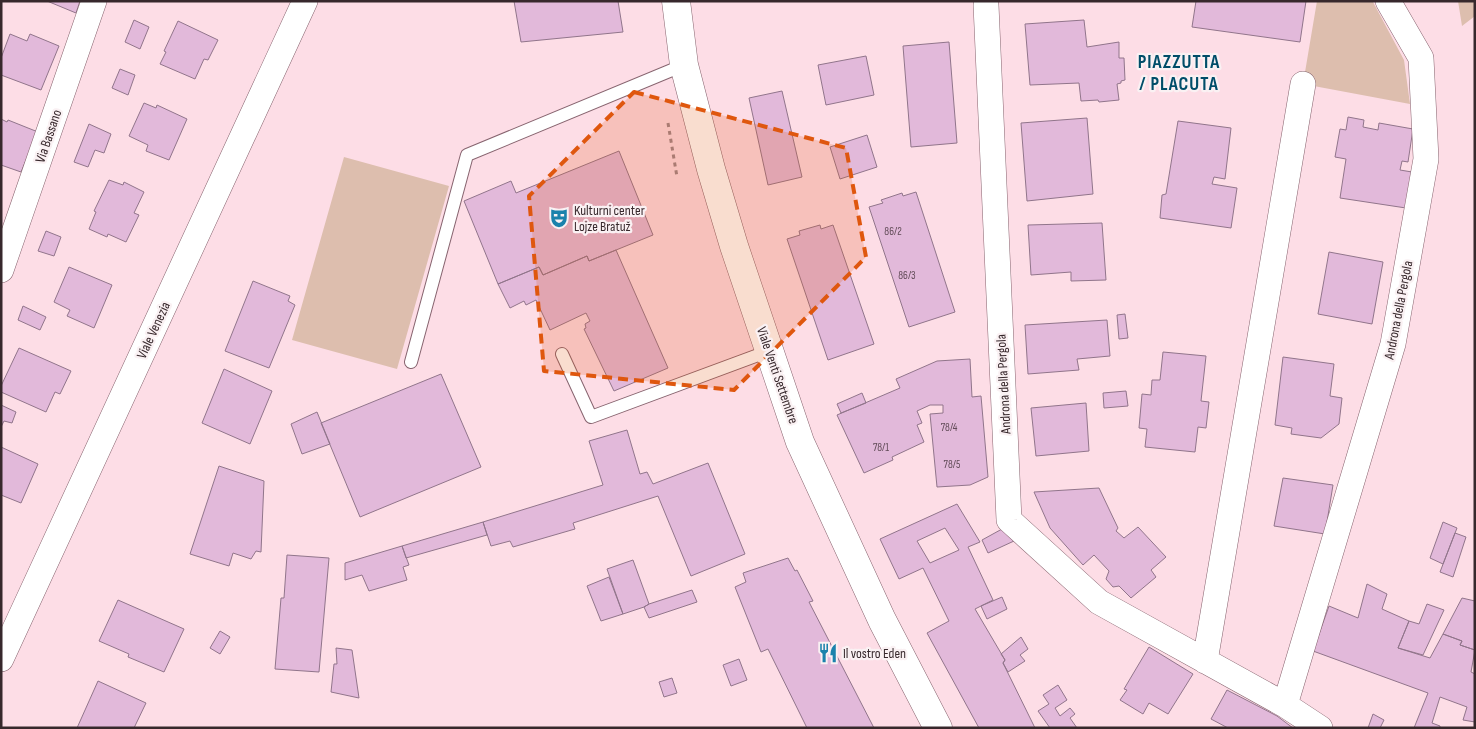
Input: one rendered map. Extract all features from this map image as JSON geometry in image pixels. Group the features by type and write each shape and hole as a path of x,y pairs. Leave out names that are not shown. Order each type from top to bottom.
{"main road":[{"name":"Viale Venti Settembre","path":"676,1 684,65 711,169 734,246 800,442 882,620 938,728"}],"street":[{"name":"Via Bassano","path":"1,270 94,1"},
{"name":"Viale Venezia","path":"1,659 305,1"},
{"name":"Androna della Pergola","path":"1285,705 1393,344 1426,159 1420,58 1388,1"},
{"name":"Androna della Pergola","path":"986,5 1009,520 1100,602 1285,705 1320,728"},
{"path":"1205,661 1303,84"}],"lane":[{"path":"411,362 467,155 684,65"},
{"path":"562,354 591,416 769,351"}],"highlighted area":[{"path":"634,92 846,148 866,257 734,390 544,371 529,196"}],"shaded area":[{"path":"1317,1 1373,2 1404,60 1410,104 1303,84"},
{"path":"1458,1 1475,1 1475,16 1462,26"},
{"path":"344,157 449,186 397,369 292,340"}],"building":[{"path":"47,1 80,1 76,13"},
{"path":"514,1 618,1 623,32 521,42"},
{"path":"1196,1 1306,1 1300,42 1192,27"},
{"path":"134,20 149,27 140,49 125,42"},
{"path":"1084,20 1087,47 1119,42 1119,58 1124,58 1125,80 1117,84 1119,100 1081,101 1079,83 1030,85 1025,24"},
{"path":"178,21 218,40 208,60 204,59 195,79 160,64"},
{"path":"10,34 27,41 30,34 59,46 41,90 1,75 1,58"},
{"path":"949,42 957,143 911,147 903,46"},
{"path":"866,56 874,95 826,105 818,65"},
{"path":"120,69 135,75 128,95 112,88"},
{"path":"782,91 802,177 768,185 749,98"},
{"path":"144,103 156,108 157,105 187,119 169,160 146,151 148,145 129,136"},
{"path":"1348,117 1364,120 1363,127 1378,130 1379,123 1413,129 1408,162 1402,161 1400,170 1412,172 1406,208 1340,198 1346,159 1335,157 1340,129 1346,130"},
{"path":"1087,118 1093,194 1027,201 1021,123"},
{"path":"1,119 38,132 21,172 1,165"},
{"path":"1178,121 1231,128 1225,179 1214,177 1212,184 1237,188 1231,228 1160,218 1162,195 1166,194"},
{"path":"89,124 111,134 104,153 95,150 88,167 74,162"},
{"path":"867,135 877,167 840,179 830,147"},
{"name":"Kulturni center Lojze Bratuž","path":"619,151 653,235 589,261 587,256 543,275 539,267 498,284 464,201 511,181 516,193"},
{"path":"109,180 123,185 124,182 144,192 134,213 139,215 126,242 108,234 107,237 89,229 96,212 94,211"},
{"path":"916,192 955,312 909,327 869,207 883,203 881,200 902,193 903,196"},
{"path":"1102,223 1106,280 1071,281 1071,272 1031,275 1028,225"},
{"path":"820,225 821,229 833,225 874,344 828,360 787,239 800,235 799,231"},
{"path":"46,231 61,237 54,256 38,251"},
{"path":"616,250 668,368 614,391 584,329 586,328 585,324 590,321 586,313 550,330 536,300 526,305 524,301 510,308 498,284 539,267 543,275 587,256 589,261"},
{"path":"1329,252 1383,262 1372,324 1318,314"},
{"path":"69,267 112,285 94,328 67,316 70,310 54,302"},
{"path":"253,281 290,296 288,301 295,305 269,368 225,351"},
{"path":"23,306 46,317 40,330 18,320"},
{"path":"1125,314 1128,338 1119,339 1117,315"},
{"path":"1107,320 1110,356 1077,359 1079,370 1028,374 1025,325"},
{"path":"19,348 71,371 60,394 55,392 46,412 1,392 1,386"},
{"path":"1163,352 1206,356 1201,401 1209,402 1206,428 1198,427 1195,452 1145,447 1147,429 1139,428 1142,394 1151,395 1152,380 1160,380"},
{"path":"1283,357 1334,364 1330,396 1342,398 1339,424 1321,438 1291,434 1292,428 1275,425"},
{"path":"970,359 972,397 981,396 988,477 970,485 937,487 930,414 943,413 943,405 930,405 917,411 922,423 917,425 924,442 892,457 893,460 864,473 837,415 900,388 896,379 937,361"},
{"path":"224,369 272,391 250,444 202,423"},
{"path":"441,374 481,467 360,517 321,423"},
{"path":"1126,391 1128,406 1104,408 1103,393"},
{"path":"862,393 866,403 841,413 837,404"},
{"path":"1086,403 1089,451 1036,456 1031,408"},
{"path":"1,405 16,412 12,423 4,421 1,427"},
{"path":"317,412 330,444 302,454 291,424"},
{"path":"627,430 640,474 647,472 653,484 708,463 745,554 691,576 658,496 573,523 575,529 513,547 510,541 491,546 483,522 603,485 589,441"},
{"path":"1,447 38,464 21,503 1,495"},
{"path":"219,466 264,481 261,552 256,551 251,559 233,553 229,566 190,554"},
{"path":"1283,478 1333,485 1325,534 1274,526"},
{"path":"1099,488 1118,528 1116,531 1124,538 1138,527 1166,557 1151,570 1156,577 1131,598 1119,586 1113,587 1106,579 1109,571 1094,555 1083,565 1050,528 1034,492"},
{"path":"957,504 980,542 968,547 993,600 975,609 1005,660 1003,663 1035,728 979,728 927,633 949,621 923,568 899,579 880,539","holes":["945,528 959,550 930,563 917,541"]},
{"path":"483,522 487,535 406,558 402,546"},
{"path":"1443,522 1457,528 1443,564 1430,558"},
{"path":"1002,529 1014,541 988,553 982,540"},
{"path":"1455,533 1466,537 1453,577 1440,572"},
{"path":"402,546 409,565 403,567 407,580 369,591 362,575 345,580 345,563"},
{"path":"287,555 329,558 319,672 275,669 281,598 284,598"},
{"path":"788,558 795,571 797,570 813,601 809,602 874,728 807,728 768,649 761,652 735,587 746,582 743,573"},
{"path":"633,560 649,604 623,614 607,569"},
{"path":"609,577 623,614 601,621 587,586"},
{"path":"1367,584 1387,594 1382,609 1409,621 1398,648 1430,658 1443,634 1462,641 1460,645 1475,650 1471,672 1475,674 1475,722 1463,720 1467,707 1440,697 1432,723 1440,726 1440,728 1414,728 1428,693 1313,651 1329,606 1358,618"},
{"path":"692,590 697,602 649,618 644,607"},
{"path":"1002,597 1007,609 987,619 981,606"},
{"path":"1462,598 1475,601 1475,650 1460,645 1462,641 1443,634"},
{"path":"118,600 184,629 164,672 128,657 129,654 99,641"},
{"path":"1427,604 1444,610 1423,655 1398,648 1409,621 1419,624"},
{"path":"220,631 230,637 220,654 210,648"},
{"path":"1021,637 1028,649 1020,655 1025,661 1008,672 1003,663 1005,660 1001,654"},
{"path":"1149,647 1193,674 1168,714 1149,703 1143,714 1120,700 1127,690 1124,689"},
{"path":"336,648 352,650 359,698 331,692 334,664 337,664"},
{"path":"739,659 747,680 731,686 723,665"},
{"path":"672,678 677,693 664,697 659,682"},
{"path":"98,681 146,703 134,728 77,728"},
{"path":"1058,685 1067,700 1055,708 1060,716 1070,708 1075,714 1070,718 1077,728 1050,728 1038,711 1049,704 1043,695"},
{"path":"1227,690 1277,716 1293,728 1228,728 1211,719"},
{"path":"1373,714 1384,720 1380,728 1368,728"}],"place":[{"name":"Kulturni center Lojze Bratuž","path":"559,218"},
{"name":"Il vostro Eden","path":"828,653"}],"district":[{"name":"PIAZZUTTA / PLACUTA","path":"1179,72"}]}
